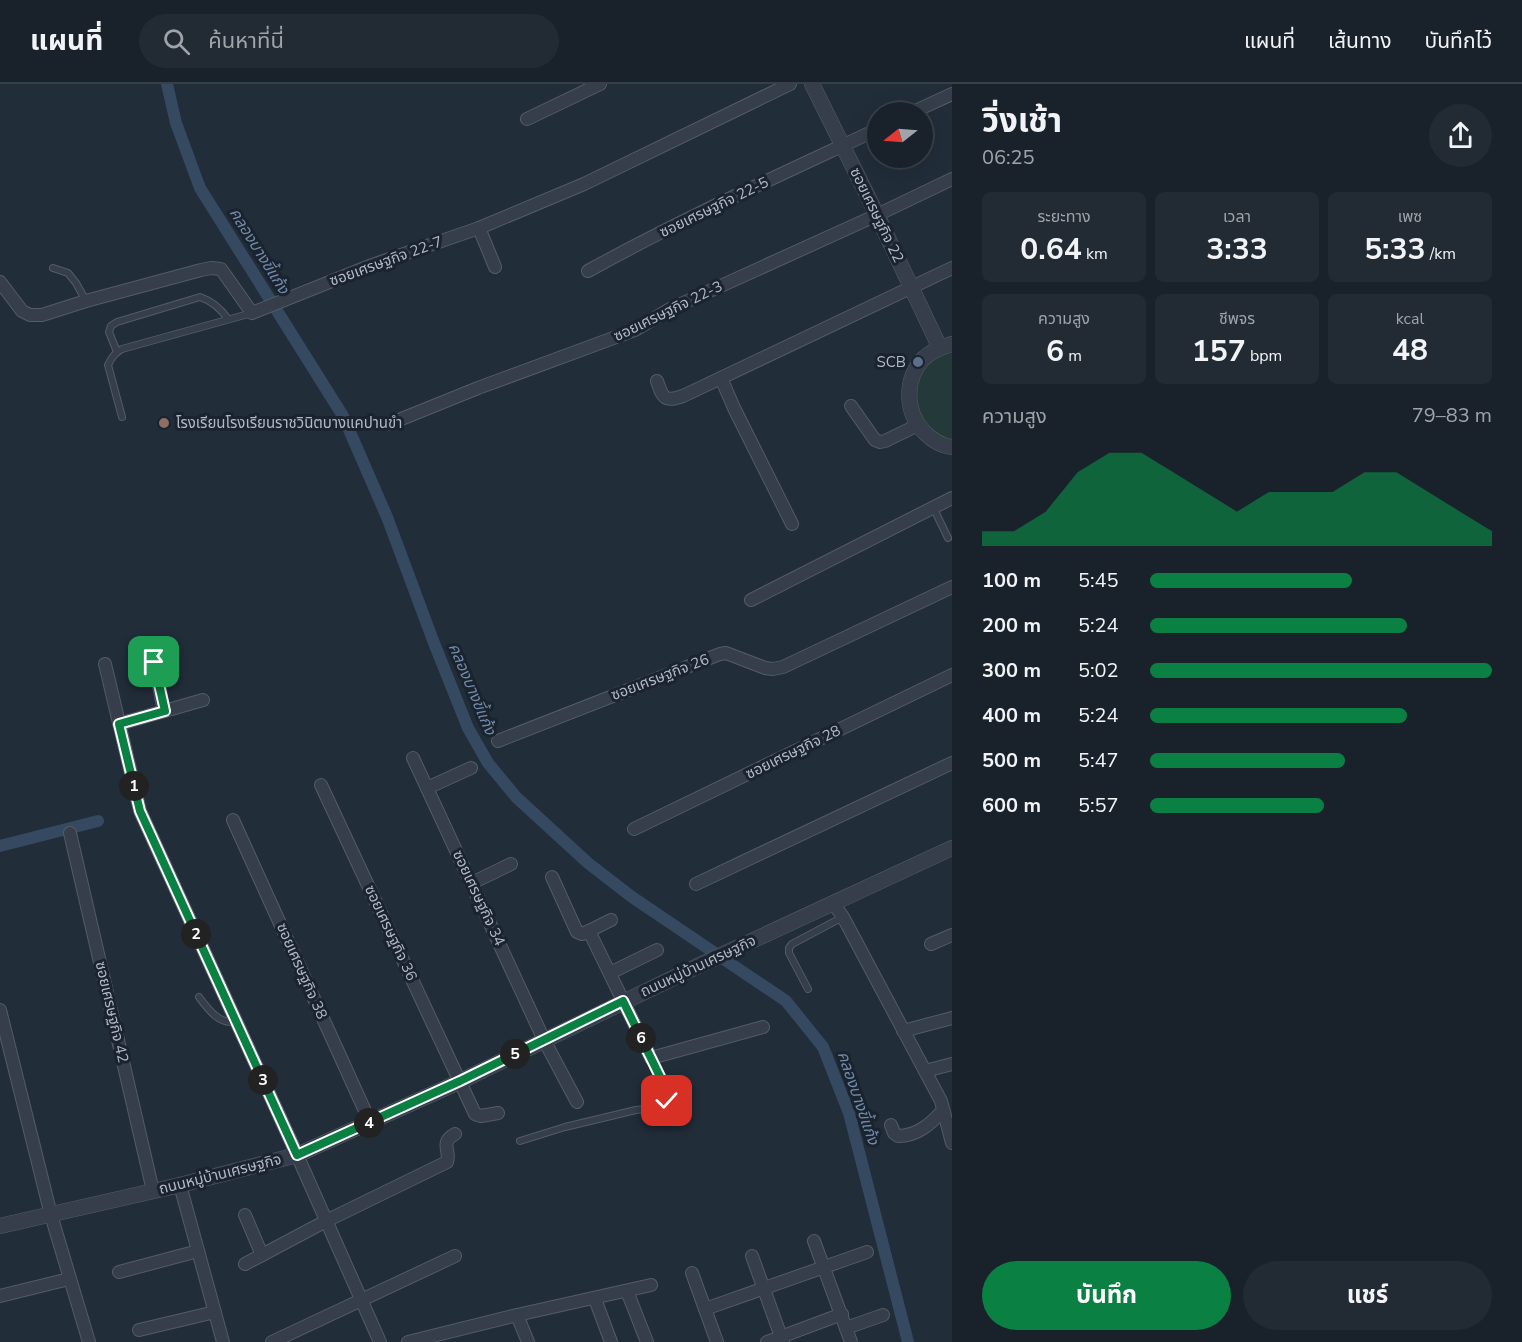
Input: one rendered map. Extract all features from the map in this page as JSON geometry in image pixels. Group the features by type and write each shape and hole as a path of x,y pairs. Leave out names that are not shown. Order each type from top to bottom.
{"street":[{"path":"527,119 600,84"},
{"name":"ซอยเศรษฐกิจ 22-7","path":"256,312 372,265 478,228 584,184 790,84"},
{"name":"ซอยเศรษฐกิจ 22","path":"812,84 912,288 946,346"},
{"path":"933,103 952,94"},
{"name":"ซอยเศรษฐกิจ 22-5","path":"588,271 718,204 867,134"},
{"name":"ซอยเศรษฐกิจ 22-3","path":"389,424 478,388 635,330 670,309 952,179"},
{"path":"478,228 495,267"},
{"path":"0,282 22,311 30,315 42,315 211,268 221,269 256,312"},
{"path":"657,381 662,395 671,400 683,396 952,268"},
{"path":"946,346 924,359 914,373 910,383 910,409 918,425 931,439 952,447"},
{"path":"722,378 734,408 792,524"},
{"path":"851,406 875,440 880,442 918,425"},
{"path":"752,600 952,498"},
{"name":"ซอยเศรษฐกิจ 26","path":"498,741 720,654 726,653 765,668 783,667 952,587"},
{"path":"154,662 165,711"},
{"path":"105,664 140,811 380,1342"},
{"name":"ซอยเศรษฐกิจ 28","path":"634,829 952,675"},
{"path":"119,724 203,700"},
{"name":"ซอยเศรษฐกิจ 34","path":"413,758 544,1040 577,1102"},
{"path":"696,884 952,762"},
{"path":"427,788 471,768"},
{"name":"ซอยเศรษฐกิจ 36","path":"321,785 475,1113 478,1116 498,1113"},
{"name":"ซอยเศรษฐกิจ 38","path":"233,820 370,1122"},
{"name":"ซอยเศรษฐกิจ 42","path":"70,833 153,1191"},
{"name":"ถนนหมู่บ้านเศรษฐกิจ","path":"0,1226 180,1185 297,1155 460,1081 623,1001 952,848"},
{"path":"472,883 511,864"},
{"path":"552,877 577,932 582,934 611,920"},
{"path":"834,903 925,1071 945,1103 952,1143"},
{"path":"589,931 651,1058 762,1027"},
{"path":"931,944 952,935"},
{"path":"610,973 657,950"},
{"path":"0,1010 51,1215 89,1342"},
{"path":"903,1031 952,1018"},
{"path":"925,1071 952,1064"},
{"path":"891,1125 898,1136 922,1130 929,1125 945,1103"},
{"path":"245,1264 326,1221 447,1162 446,1145 455,1134"},
{"path":"180,1185 223,1342"},
{"path":"245,1215 262,1255"},
{"path":"814,1241 852,1342"},
{"path":"119,1272 198,1251"},
{"path":"705,1309 867,1252"},
{"path":"272,1342 455,1256"},
{"path":"752,1256 782,1339"},
{"path":"692,1273 717,1342"},
{"path":"0,1296 69,1279"},
{"path":"408,1342 651,1285"},
{"path":"627,1291 646,1342"},
{"path":"595,1299 611,1342"},
{"path":"139,1330 215,1311"},
{"path":"766,1342 782,1339 842,1314"},
{"path":"517,1315 528,1342"},
{"path":"846,1328 883,1315"}],"lane":[{"path":"53,267 68,273 86,301"},
{"path":"117,352 109,332 111,326 117,322 200,297 215,305 228,320"},
{"path":"122,417 108,365 117,352 256,312"},
{"path":"933,507 948,538"},
{"path":"808,989 789,953 789,948 792,944 843,917"},
{"path":"199,998 216,1017 226,1022 236,1021"},
{"path":"520,1141 565,1127 664,1105 669,1095 651,1058"}],"green space":[{"path":"952,349 952,443 926,429 913,401 919,371 930,358"}],"waterway":[{"name":"คลองบางขี้แก้ง","path":"167,84 176,123 200,188 343,416 387,517 468,728 488,763 516,797 588,863 632,897 786,1001 823,1047 849,1113 908,1342"},
{"path":"0,846 98,821"}],"place":[{"name":"SCB","path":"918,362"},
{"name":"โรงเรียนโรงเรียนราชวินิตบางแคปานขำ","path":"164,423"}],"route":[{"path":"154,662 165,711 119,724 140,811 297,1155 460,1081 623,1001 669,1095 667,1101"}]}
